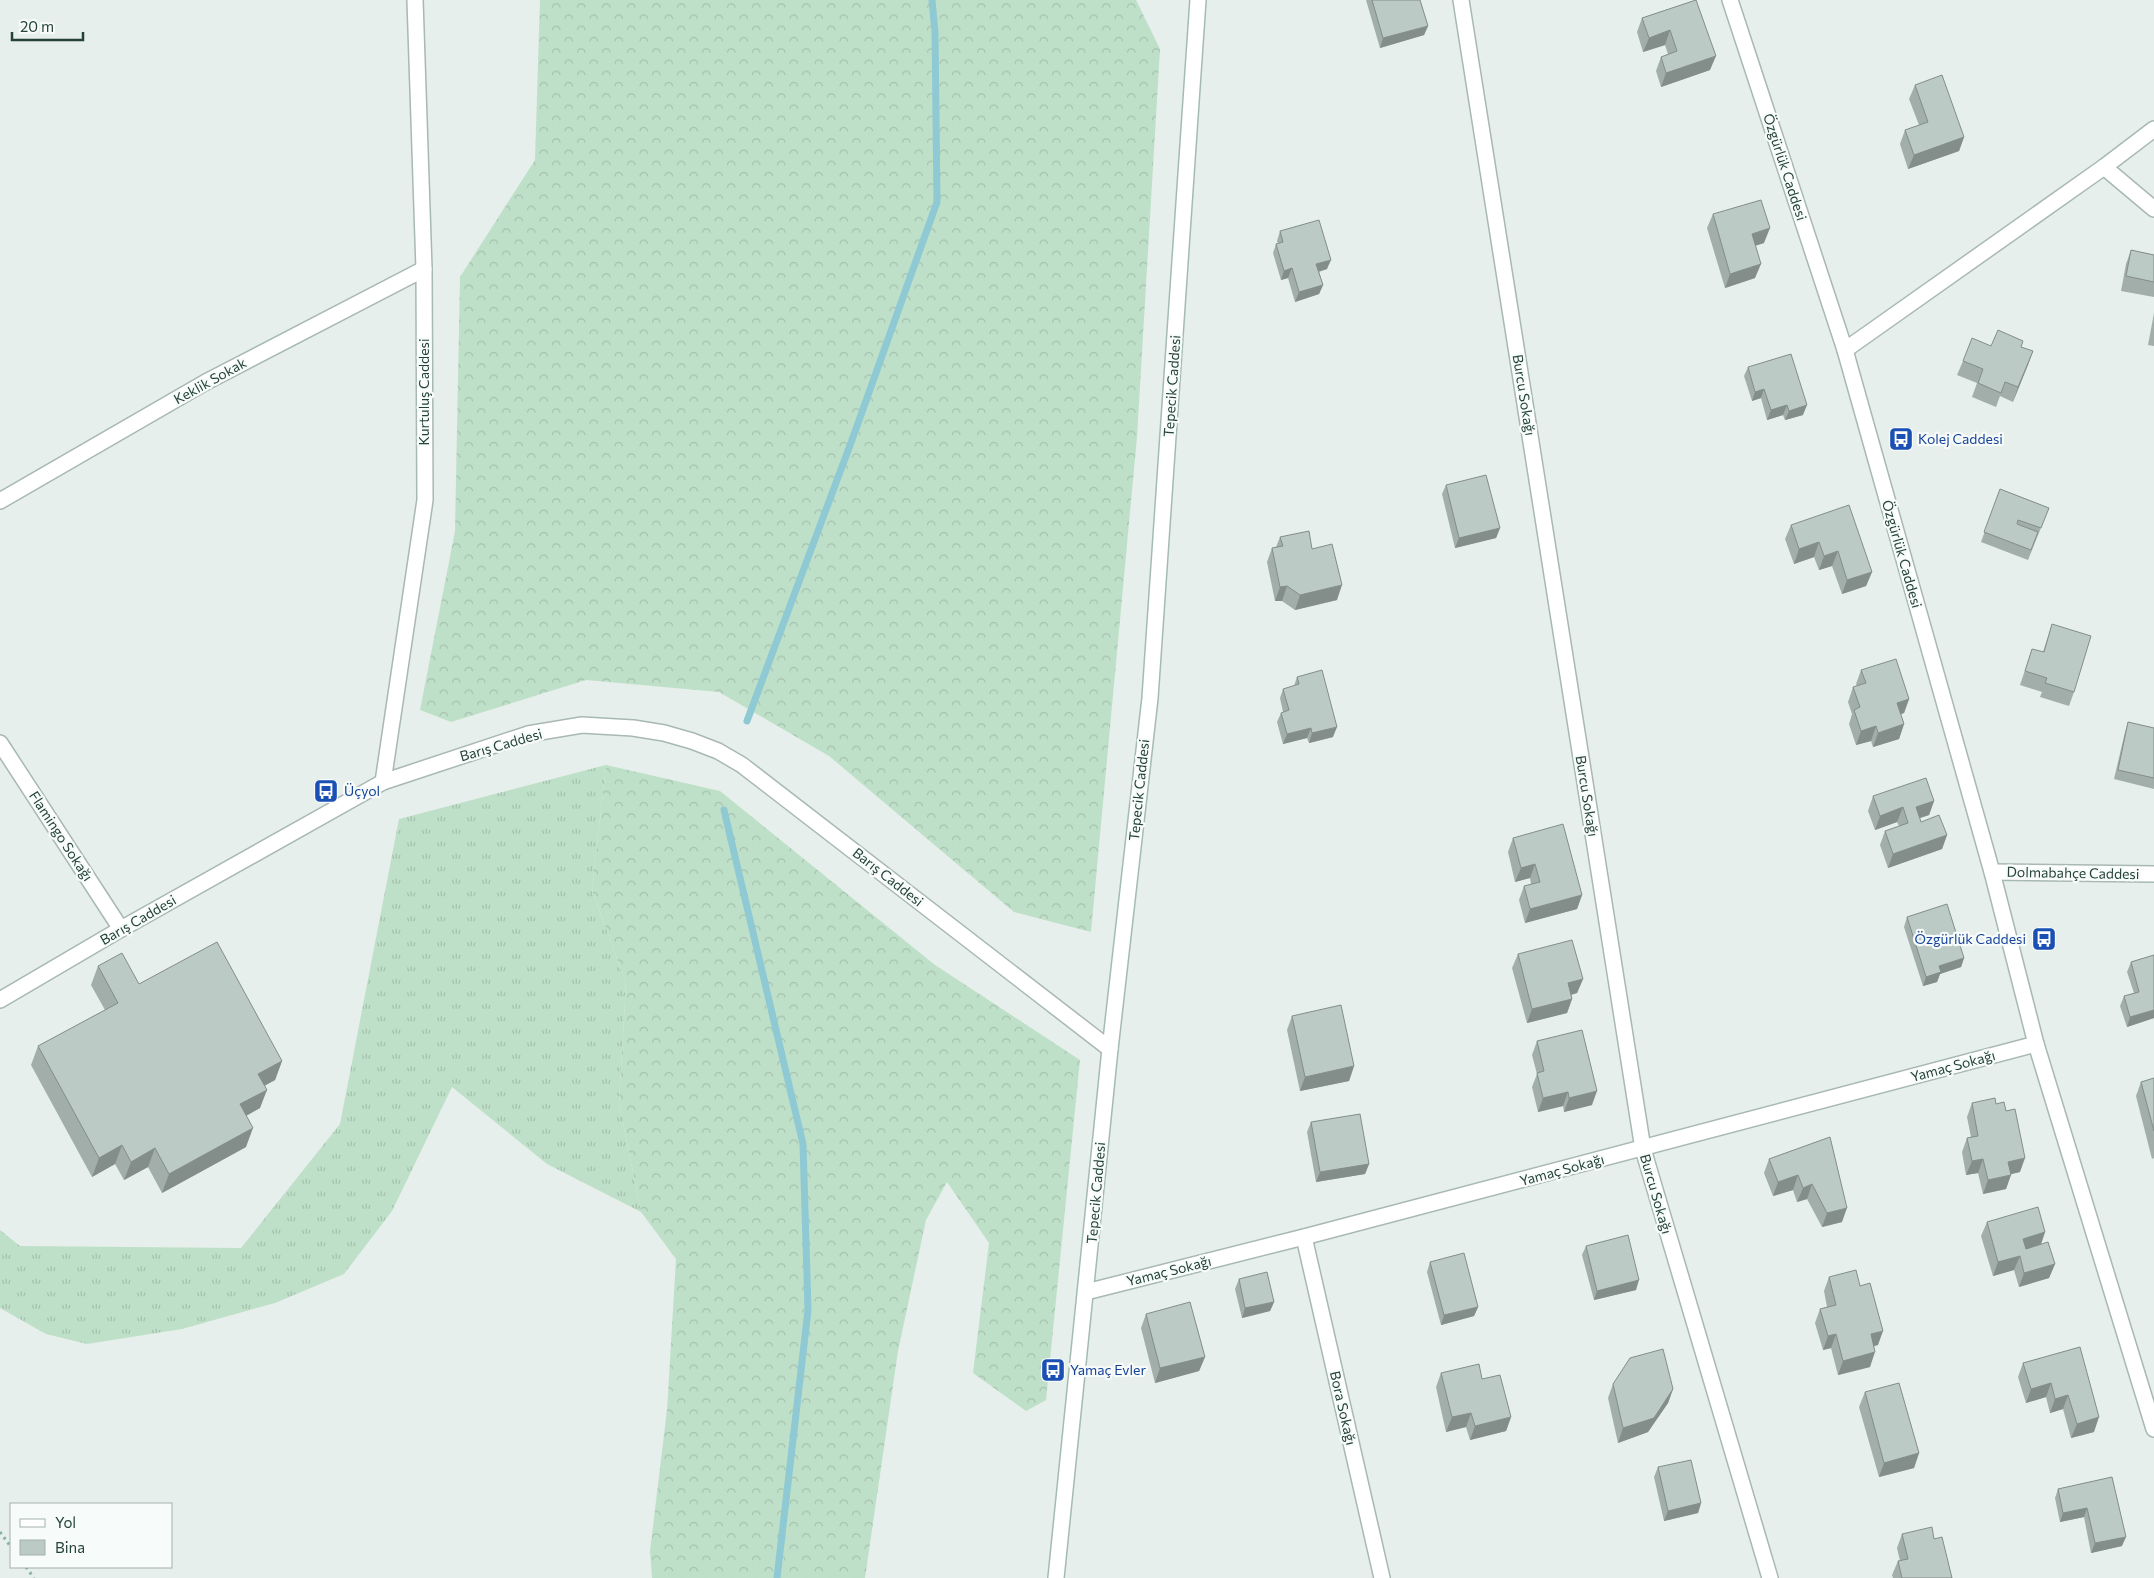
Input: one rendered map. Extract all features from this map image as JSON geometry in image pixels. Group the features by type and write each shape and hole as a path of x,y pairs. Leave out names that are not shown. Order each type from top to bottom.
{"street":[{"name":"Kurtuluş Caddesi","path":"383,782 425,500 424,269 415,0"},
{"name":"Tepecik Caddesi","path":"1056,1578 1110,1049 1150,698 1198,0"},
{"name":"Burcu Sokağı","path":"1461,0 1643,1149 1770,1578"},
{"name":"Özgürlük Caddesi","path":"1730,0 1845,350 1992,872 2036,1044 2154,1429"},
{"path":"1845,350 2104,167 2154,129"},
{"path":"2104,167 2154,209"},
{"name":"Keklik Sokak","path":"0,501 206,382 424,269"},
{"name":"Barış Caddesi","path":"0,1000 383,782 528,734 582,725 633,728 664,733 718,751 742,765 1110,1049"},
{"name":"Flamingo Sokağı","path":"0,743 121,930"},
{"name":"Dolmabahçe Caddesi","path":"1992,872 2154,874"},
{"name":"Yamaç Sokağı","path":"1086,1292 1643,1149 2036,1044"},
{"name":"Bora Sokağı","path":"1304,1237 1382,1578"}],"path":[{"path":"0,1532 10,1546"}],"green space":[{"path":"540,0 1136,0 1160,49 1137,437 1091,932 1014,912 829,756 719,692 586,680 451,722 420,710 455,531 460,277 535,160"},
{"path":"606,765 592,890 626,983 619,1103 641,1212 547,1164 452,1087 392,1211 344,1274 275,1303 182,1329 87,1344 46,1334 0,1308 0,1230 20,1246 241,1248 340,1124 399,819"},
{"path":"606,765 720,791 935,965 1080,1060 1046,1400 1026,1411 973,1373 989,1243 947,1182 926,1220 898,1351 865,1578 652,1578 650,1551 667,1410 676,1259 641,1212 619,1103 626,983 592,890"}],"building":[{"path":"1372,0 1420,0 1428,26 1383,38"},
{"path":"1696,0 1716,56 1666,73 1661,57 1677,51 1670,30 1649,38 1642,18"},
{"path":"1942,75 1964,137 1914,155 1905,130 1928,122 1915,85"},
{"path":"1761,200 1770,228 1752,234 1761,264 1730,274 1713,214"},
{"path":"1319,220 1331,260 1316,264 1323,285 1299,292 1292,268 1284,271 1276,244 1283,242 1280,231"},
{"path":"2131,250 2154,255 2154,282 2126,276"},
{"path":"1998,330 2023,341 2021,347 2033,351 2018,387 2005,382 2001,393 1978,383 1983,369 1963,361 1972,338 1991,346"},
{"path":"1791,354 1807,405 1789,411 1787,405 1771,410 1764,389 1755,392 1748,367"},
{"path":"1486,475 1500,528 1459,538 1446,485"},
{"path":"2000,489 2049,508 2041,528 2018,520 2017,524 2038,532 2031,550 1984,532"},
{"path":"1849,505 1872,572 1847,580 1838,551 1824,556 1819,542 1799,549 1791,525"},
{"path":"1309,531 1312,549 1332,544 1342,585 1300,595 1287,586 1280,587 1272,548 1283,546 1280,537"},
{"path":"2052,624 2091,636 2074,692 2045,683 2047,678 2025,671 2032,649 2044,652"},
{"path":"1896,659 1909,699 1897,703 1904,724 1878,733 1876,726 1861,731 1854,710 1860,707 1853,687 1866,683 1861,670"},
{"path":"1322,670 1337,727 1312,733 1311,728 1287,734 1281,713 1289,710 1283,689 1299,684 1297,677"},
{"path":"2128,722 2154,728 2154,778 2118,770"},
{"path":"1926,778 1934,801 1916,807 1921,822 1939,815 1947,835 1893,854 1885,831 1908,823 1903,807 1880,816 1873,796"},
{"path":"1563,824 1582,895 1530,909 1524,886 1540,882 1535,864 1521,868 1513,838"},
{"path":"1947,904 1964,958 1939,966 1941,972 1926,977 1907,917"},
{"path":"1572,940 1583,979 1568,983 1572,999 1532,1009 1518,954"},
{"path":"217,942 282,1061 258,1074 267,1090 240,1104 253,1128 169,1174 155,1148 131,1162 122,1145 99,1158 38,1046 118,1003 98,966 122,953 139,984"},
{"path":"2154,955 2154,1010 2130,1017 2124,996 2139,992 2131,962"},
{"path":"1341,1005 1354,1066 1305,1077 1292,1016"},
{"path":"1582,1030 1597,1091 1569,1098 1568,1092 1543,1098 1537,1073 1544,1071 1537,1041"},
{"path":"2154,1078 2154,1131 2141,1082"},
{"path":"1995,1098 1996,1104 2004,1102 2006,1111 2015,1109 2025,1158 2008,1162 2011,1175 1988,1180 1983,1159 1972,1161 1967,1138 1978,1136 1972,1103"},
{"path":"1360,1114 1369,1164 1320,1172 1311,1122"},
{"path":"1830,1137 1847,1208 1827,1213 1812,1184 1803,1188 1798,1175 1778,1182 1769,1159"},
{"path":"2038,1207 2045,1232 2023,1239 2026,1249 2048,1242 2055,1264 2024,1273 2020,1256 1998,1262 1987,1222"},
{"path":"1628,1235 1639,1280 1597,1291 1586,1246"},
{"path":"1464,1253 1478,1307 1444,1315 1430,1262"},
{"path":"1856,1270 1860,1286 1870,1283 1883,1331 1871,1334 1875,1352 1843,1361 1836,1334 1828,1336 1820,1309 1836,1305 1829,1277"},
{"path":"1267,1272 1274,1302 1245,1308 1239,1279"},
{"path":"1190,1302 1205,1357 1160,1368 1146,1314"},
{"path":"2080,1347 2099,1417 2077,1424 2068,1395 2055,1399 2051,1383 2031,1389 2023,1363"},
{"path":"1663,1349 1673,1389 1654,1418 1623,1428 1613,1384 1630,1358"},
{"path":"1479,1364 1482,1379 1500,1375 1511,1417 1475,1426 1471,1413 1452,1417 1441,1373"},
{"path":"1899,1383 1919,1453 1884,1463 1865,1392"},
{"path":"1691,1460 1701,1503 1668,1511 1658,1467"},
{"path":"2112,1477 2126,1537 2095,1543 2087,1508 2063,1513 2058,1489"},
{"path":"1932,1527 1934,1539 1942,1537 1952,1578 1902,1578 1898,1561 1908,1559 1902,1534"}],"waterway":[{"path":"747,721 852,440 937,202 935,32 932,0"},
{"path":"724,810 803,1144 808,1310 777,1578"}],"place":[{"name":"Kolej Caddesi","path":"1901,439"},
{"name":"Üçyol","path":"326,791"},
{"name":"Özgürlük Caddesi","path":"2044,939"},
{"name":"Yamaç Evler","path":"1053,1370"}]}
